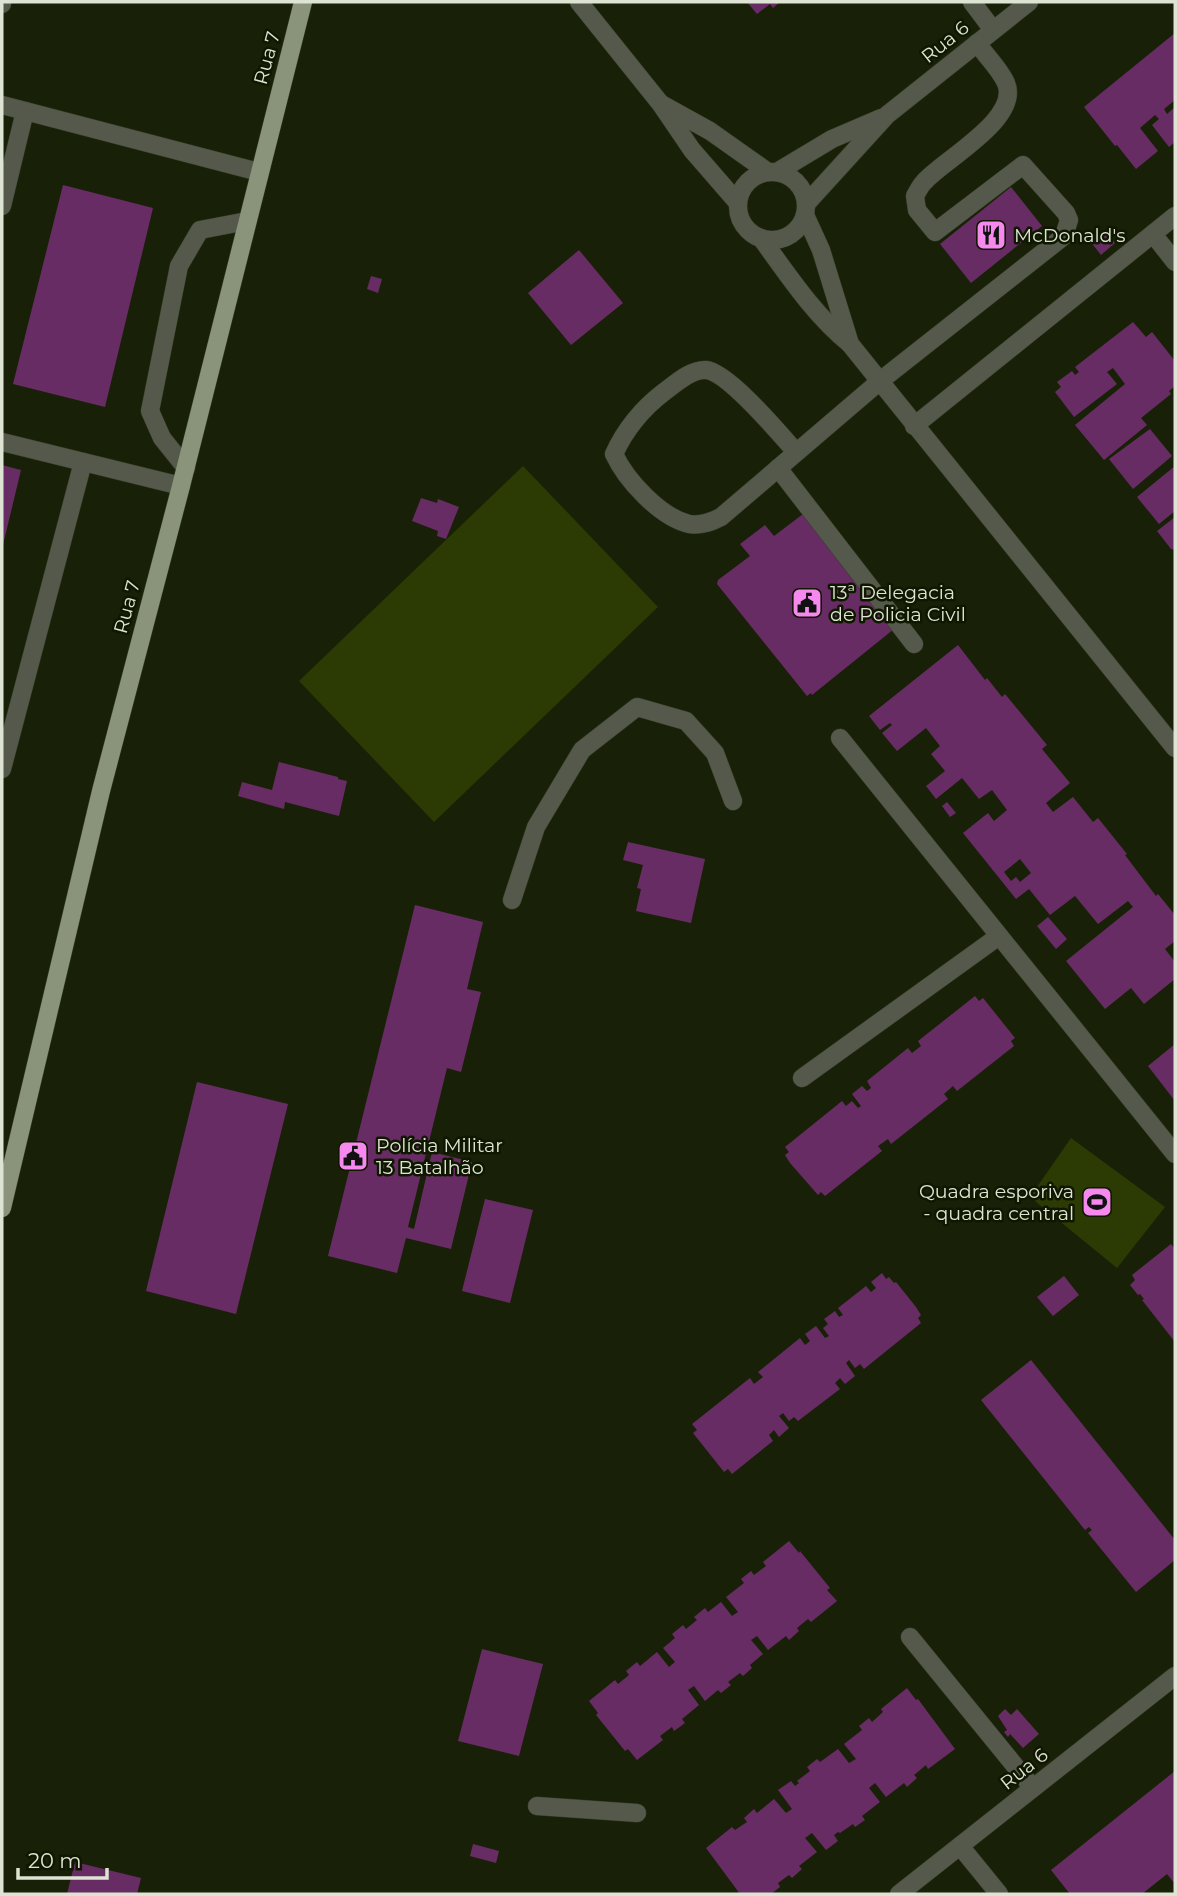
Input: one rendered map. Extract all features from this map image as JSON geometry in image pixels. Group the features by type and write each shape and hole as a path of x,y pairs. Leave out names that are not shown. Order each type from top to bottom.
{"main road":[{"name":"Rua 7","path":"2,1208 101,791 186,468 259,172 301,10 311,2"}],"street":[{"path":"579,2 660,103 692,150 738,204 744,225 751,233 761,238 783,239 801,225 806,209 887,115"},
{"path":"972,2 993,30"},
{"name":"Rua 6","path":"887,115 1029,2"},
{"path":"796,452 725,379 707,370 693,372 659,396 633,422 614,454 622,472 640,492 678,519 690,524 707,524 721,517 880,381 1064,236 1069,220 1066,213 1023,165 935,232 917,210 915,196 924,182 984,132 999,117 1006,101 1007,85 977,43"},
{"path":"660,103 710,131 772,172 788,175 798,183 804,192 806,209 850,344"},
{"path":"2,105 259,172"},
{"path":"2,206 26,111"},
{"path":"738,204 747,182 887,115"},
{"path":"914,426 1175,216"},
{"path":"186,468 162,438 150,411 179,266 201,230 247,221"},
{"path":"1153,234 1175,262"},
{"path":"761,238 804,297 833,330 850,344 1175,748"},
{"path":"2,442 181,486"},
{"path":"2,769 6,735 83,462"},
{"path":"778,468 914,644"},
{"path":"512,900 536,827 582,750 637,707 686,721 715,753 733,801"},
{"path":"841,738 1175,1154"},
{"path":"802,1078 999,936"},
{"path":"910,1637 1033,1788"},
{"name":"Rua 6","path":"899,1894 1175,1676"},
{"path":"537,1807 638,1813"},
{"path":"960,1846 999,1894"}],"green space":[{"path":"523,466 658,607 434,822 299,681"},
{"name":"Quadra esporiva - quadra central","path":"1071,1138 1165,1207 1117,1268 1030,1197"}],"building":[{"path":"747,2 780,2 773,8 770,4 757,14"},
{"path":"1175,33 1175,100 1164,109 1167,114 1175,107 1175,142 1169,147 1152,125 1159,119 1155,115 1140,128 1158,151 1136,169 1084,107"},
{"path":"63,185 153,208 105,407 13,384"},
{"name":"McDonald's","path":"1011,187 1042,226 971,283 940,244"},
{"path":"1104,230 1115,243 1101,255 1090,241"},
{"path":"579,250 623,303 571,345 528,293"},
{"path":"371,276 382,279 378,293 367,289"},
{"path":"1133,322 1146,337 1152,332 1175,361 1175,386 1169,391 1171,394 1141,418 1147,425 1104,460 1075,425 1125,384 1113,368 1107,372 1117,384 1074,417 1055,392 1061,387 1057,382 1072,371 1075,375 1079,372 1075,367"},
{"path":"1150,429 1172,456 1133,489 1109,459"},
{"path":"2,465 21,470 3,545 2,545"},
{"path":"1175,466 1175,511 1159,524 1137,497"},
{"path":"421,498 437,503 438,499 459,507 446,539 437,536 438,531 412,521"},
{"name":"13ª Delegacia de Policia Civil","path":"807,511 894,629 812,695 811,693 807,696 717,584 718,580 750,556 740,544 765,525 774,536"},
{"path":"1175,517 1175,550 1171,549 1157,531"},
{"path":"958,645 985,680 987,678 1002,697 1005,694 1047,745 1042,749 1070,783 1046,803 1053,812 1073,797 1093,822 1098,818 1156,896 1158,894 1175,915 1175,941 1165,949 1175,962 1175,979 1144,1004 1131,988 1105,1009 1066,961 1133,907 1128,901 1098,924 1075,896 1050,915 1029,889 1016,899 963,833 988,813 994,821 1007,810 992,790 979,799 962,778 936,799 926,786 945,771 931,754 940,746 926,728 897,751 882,733 892,725 890,723 880,730 869,716","holes":["1020,859 1031,873 1020,882 1016,877 1011,881 1004,872"]},
{"path":"279,762 347,781 339,816 285,802 284,809 238,796 242,782 272,790"},
{"path":"947,802 956,813 950,817 942,806"},
{"path":"628,842 705,859 691,923 636,911 641,889 637,888 643,865 623,860"},
{"path":"415,905 483,922 467,989 481,992 461,1072 447,1068 408,1227 414,1229 432,1152 472,1162 451,1249 406,1238 397,1273 328,1256"},
{"path":"1048,917 1067,939 1056,949 1037,926"},
{"path":"975,996 979,1001 983,998 1015,1038 1011,1041 1014,1046 957,1091 953,1086 944,1094 948,1099 891,1144 888,1139 878,1146 882,1151 825,1196 821,1192 818,1195 790,1163 785,1155 789,1152 785,1147 842,1101 846,1106 852,1101 858,1108 861,1106 852,1094 862,1086 867,1091 871,1088 867,1081 908,1048 912,1053 921,1046 918,1041"},
{"path":"1175,1044 1175,1101 1148,1066"},
{"path":"197,1082 288,1104 236,1314 146,1291"},
{"path":"485,1199 533,1210 510,1303 462,1291"},
{"path":"1171,1244 1175,1249 1175,1342 1142,1300 1144,1299 1130,1285 1135,1280 1132,1275"},
{"path":"882,1273 886,1279 889,1277 896,1282 916,1307 921,1315 918,1318 921,1323 864,1369 860,1364 855,1368 849,1360 846,1363 855,1376 845,1384 840,1378 835,1383 840,1389 798,1421 794,1417 789,1421 783,1413 779,1416 789,1428 779,1437 774,1430 769,1435 773,1441 732,1474 728,1469 724,1472 693,1433 697,1430 692,1424 750,1378 754,1384 763,1377 758,1372 800,1338 805,1345 810,1341 805,1334 816,1326 825,1338 829,1336 823,1328 828,1324 824,1319 835,1311 839,1317 843,1315 838,1308 866,1286 871,1292 876,1288 871,1282"},
{"path":"1064,1276 1079,1295 1053,1316 1037,1297"},
{"path":"1031,1360 1175,1540 1175,1560 1136,1592 1088,1533 1092,1530 1089,1527 1085,1530 981,1400"},
{"path":"789,1541 830,1588 827,1590 837,1601 811,1622 808,1619 797,1628 799,1631 789,1640 786,1636 768,1650 757,1636 751,1640 763,1654 750,1665 752,1668 743,1676 740,1673 728,1682 731,1685 721,1693 718,1690 705,1701 694,1686 688,1690 699,1705 682,1719 685,1723 674,1731 672,1727 660,1736 663,1740 637,1760 628,1749 625,1751 596,1715 598,1713 589,1701 615,1680 618,1684 629,1675 626,1671 637,1662 640,1666 657,1652 669,1667 675,1662 663,1648 675,1638 672,1634 683,1625 686,1629 697,1620 694,1617 705,1608 708,1612 721,1602 732,1616 738,1612 726,1597 744,1583 741,1579 751,1571 754,1575 766,1566 763,1562"},
{"path":"482,1649 543,1664 519,1756 458,1741"},
{"path":"907,1688 955,1749 928,1769 926,1765 914,1775 917,1778 907,1787 904,1783 886,1797 875,1783 869,1788 880,1802 862,1816 865,1820 834,1835 838,1841 826,1850 812,1833 805,1838 817,1852 799,1866 802,1869 792,1878 789,1875 778,1883 780,1887 771,1894 740,1894 706,1848 732,1827 735,1830 747,1822 744,1818 754,1809 757,1813 774,1799 786,1813 792,1809 778,1790 791,1781 795,1786 799,1783 797,1781 810,1771 807,1767 817,1759 820,1762 838,1749 849,1763 856,1759 844,1744 862,1730 859,1726 869,1718 872,1722 883,1712 881,1709"},
{"path":"1005,1709 1011,1715 1017,1709 1039,1734 1023,1748 1010,1734 1008,1737 1004,1732 1007,1730 998,1716"},
{"path":"1175,1771 1175,1884 1167,1874 1142,1894 1070,1894 1051,1870"},
{"path":"473,1844 499,1851 496,1863 470,1856"},
{"path":"75,1862 141,1878 137,1894 67,1894"}],"place":[{"name":"McDonald's","path":"991,235"},
{"name":"13ª Delegacia de Policia Civil","path":"807,603"},
{"name":"Polícia Militar 13 Batalhão","path":"353,1156"},
{"name":"Quadra esporiva - quadra central","path":"1097,1202"}]}
